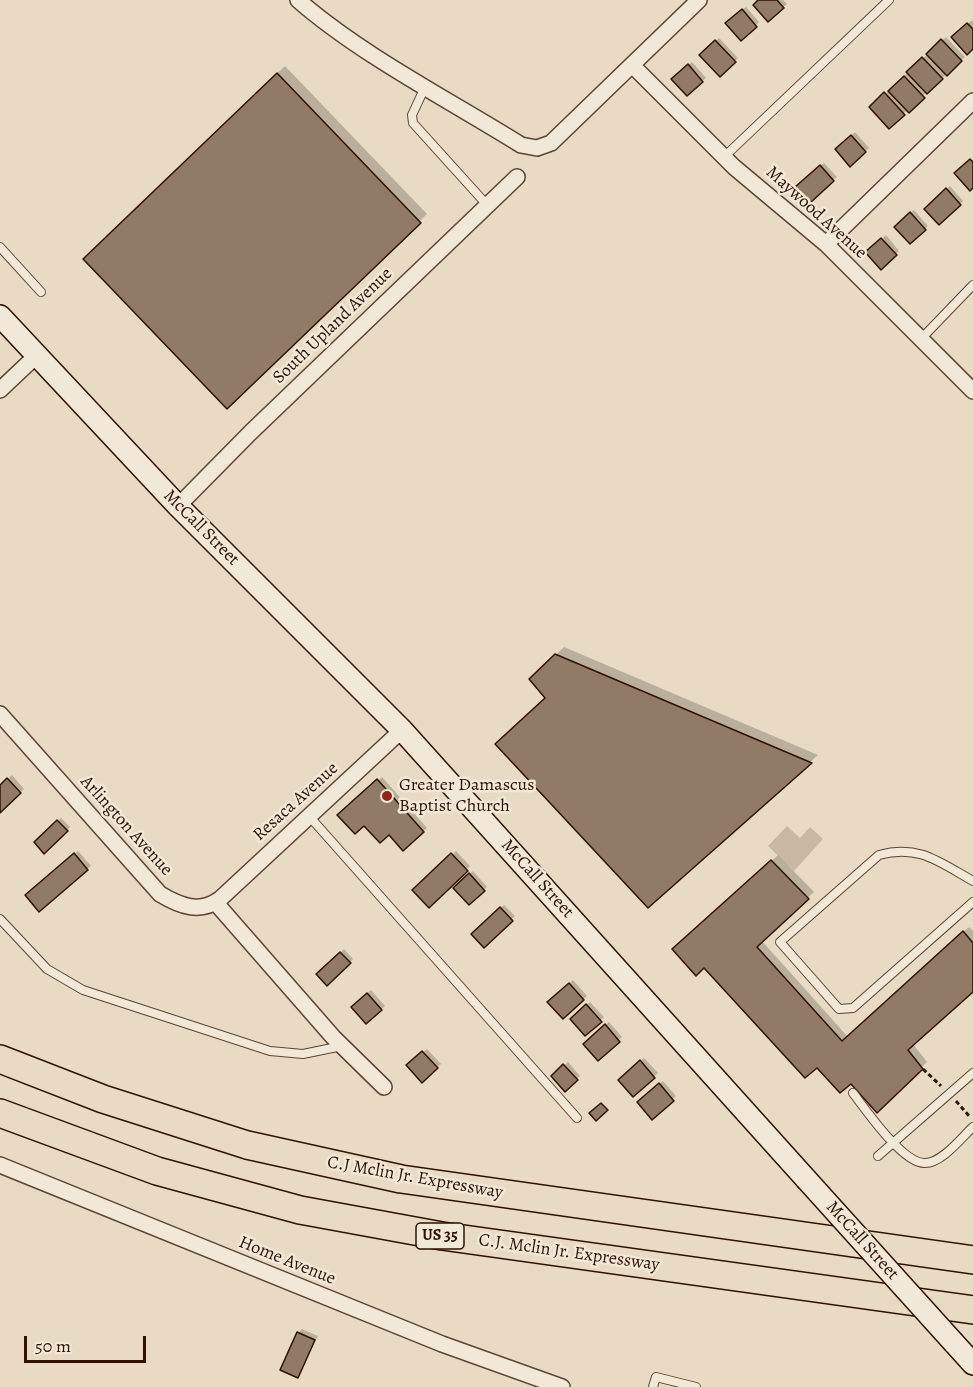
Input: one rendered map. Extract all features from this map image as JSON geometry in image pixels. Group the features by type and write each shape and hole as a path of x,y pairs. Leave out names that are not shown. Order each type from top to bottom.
{"highway":[{"name":"C.J Mclin Jr. Expressway","path":"0,1059 103,1099 248,1145 401,1179 973,1260"},
{"name":"C.J. Mclin Jr. Expressway","path":"0,1113 157,1171 300,1210 442,1236 973,1310"}],"street":[{"path":"298,0 338,32 425,86 521,145 537,148 550,143 699,0"},
{"path":"311,12 322,0"},
{"name":"Maywood Avenue","path":"632,65 724,157 826,244 973,391"},
{"path":"826,244 973,101"},
{"name":"South Upland Avenue","path":"178,506 251,432 517,177"},
{"name":"McCall Street","path":"0,316 178,506 402,730 973,1364"},
{"path":"0,390 36,356"},
{"name":"Arlington Avenue","path":"0,714 160,894 174,903 190,907 199,908 215,902"},
{"name":"Resaca Avenue","path":"215,902 402,730"},
{"path":"215,902 342,1046 384,1087"},
{"name":"Home Avenue","path":"0,1165 442,1344 562,1387"}],"lane":[{"path":"724,157 889,0"},
{"path":"425,86 412,115 413,123 488,206"},
{"path":"0,247 41,292"},
{"path":"920,340 973,285"},
{"path":"309,816 578,1118"},
{"path":"973,881 921,852 898,850 879,855 780,942 839,1009 852,1008 973,902"},
{"path":"0,920 47,969 83,990 270,1051 303,1054 342,1046"},
{"path":"878,1156 973,1073"},
{"path":"853,1093 894,1143 913,1161 926,1164 939,1158 973,1127"},
{"path":"652,1387 656,1377 696,1387"}],"shaded area":[{"path":"787,826 800,838 810,827 823,839 794,871 768,846"}],"building":[{"path":"758,0 777,0 784,8 768,22 753,5"},
{"path":"742,9 757,27 741,41 725,23"},
{"path":"967,23 973,29 973,49 967,55 951,37"},
{"path":"941,39 962,61 947,76 926,54"},
{"path":"715,40 736,62 720,77 699,55"},
{"path":"922,57 943,79 927,94 906,72"},
{"path":"688,64 703,82 687,96 671,79"},
{"path":"277,73 421,223 227,409 83,259"},
{"path":"904,76 925,98 909,113 888,91"},
{"path":"884,92 905,115 889,129 869,107"},
{"path":"851,135 866,152 850,167 835,149"},
{"path":"970,159 973,162 973,188 970,191 954,173"},
{"path":"820,165 834,181 810,203 795,187"},
{"path":"946,188 961,205 939,225 924,209"},
{"path":"910,212 926,230 910,244 894,227"},
{"path":"881,238 897,255 881,270 865,252"},
{"path":"555,654 812,763 648,908 495,744 545,698 529,679"},
{"path":"7,778 21,793 0,813 0,785"},
{"path":"377,779 424,832 403,851 389,835 380,843 364,826 355,834 337,815"},
{"path":"57,820 68,831 44,854 34,842"},
{"path":"74,853 88,870 39,912 25,895"},
{"path":"451,853 468,871 429,908 412,890"},
{"path":"771,860 809,899 757,947 842,1041 963,931 973,943 973,992 908,1050 923,1069 877,1113 851,1084 840,1093 817,1068 805,1078 704,968 696,976 672,949"},
{"path":"469,873 485,891 469,905 453,888"},
{"path":"500,907 513,921 484,948 471,934"},
{"path":"340,952 351,963 327,986 316,974"},
{"path":"569,983 584,1000 563,1019 547,1002"},
{"path":"367,993 382,1010 366,1024 351,1007"},
{"path":"586,1004 602,1022 585,1036 570,1019"},
{"path":"605,1024 620,1042 598,1061 583,1044"},
{"path":"422,1051 438,1068 422,1083 406,1065"},
{"path":"640,1060 655,1078 633,1097 618,1080"},
{"path":"563,1064 578,1080 565,1092 551,1076"},
{"path":"659,1083 674,1101 652,1120 637,1102"},
{"path":"601,1103 608,1110 596,1121 589,1113"},
{"path":"297,1332 315,1340 298,1378 280,1370"}],"place":[{"name":"Greater Damascus Baptist Church","path":"387,796"}]}
